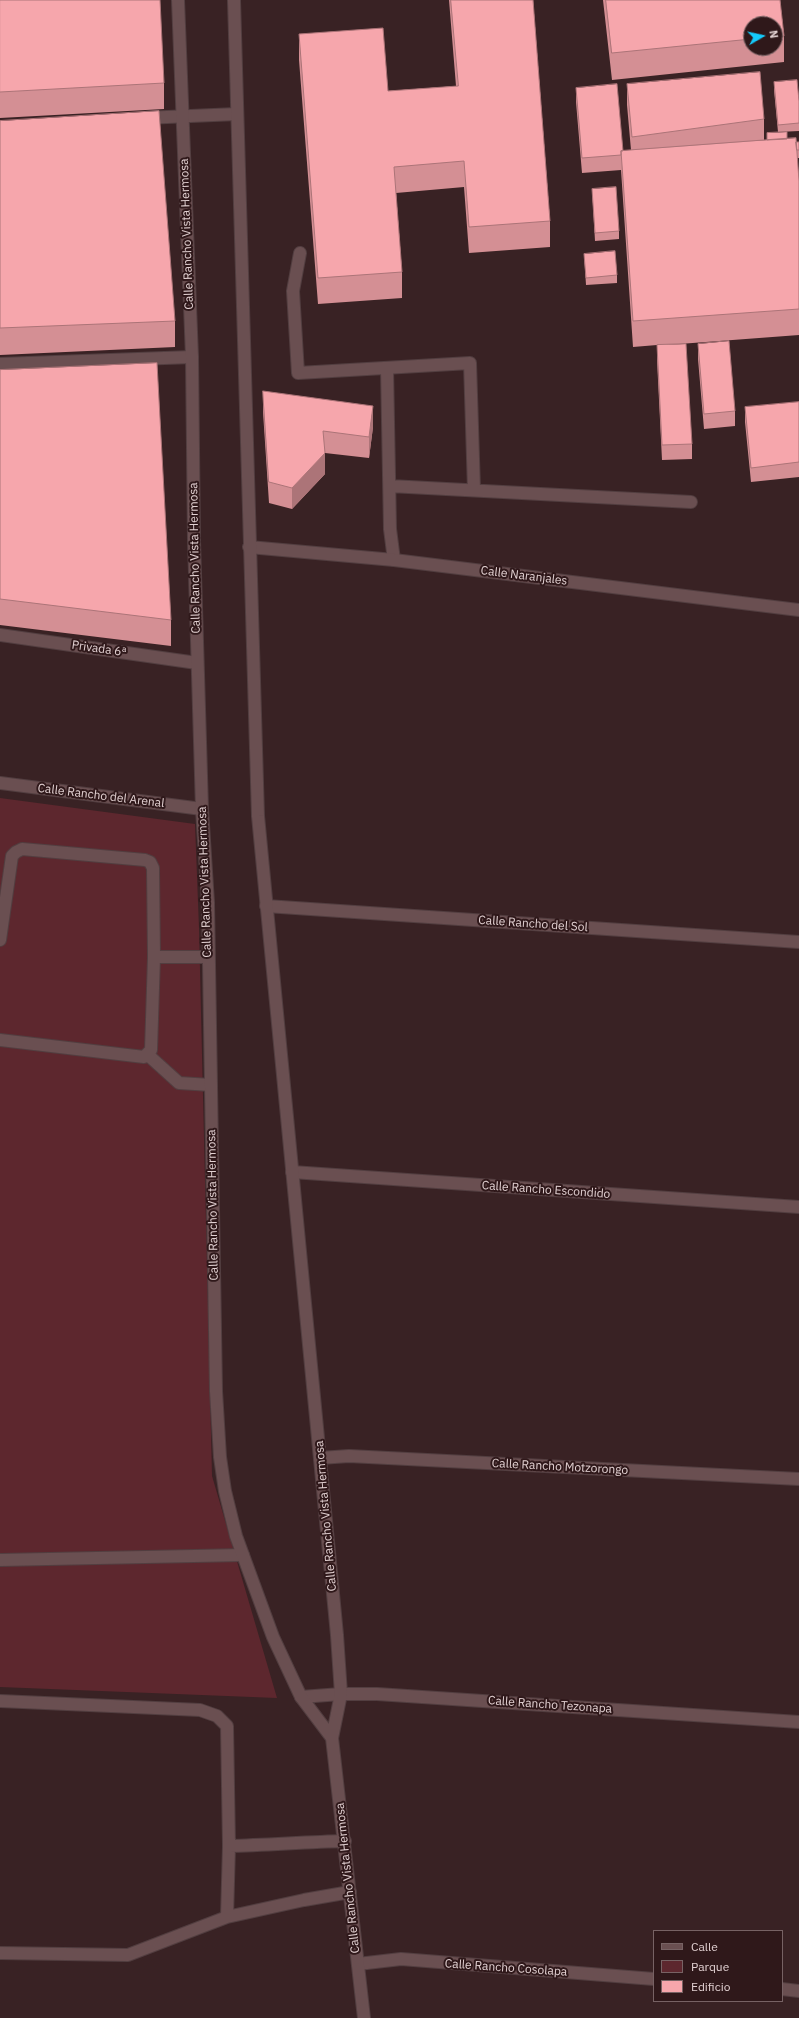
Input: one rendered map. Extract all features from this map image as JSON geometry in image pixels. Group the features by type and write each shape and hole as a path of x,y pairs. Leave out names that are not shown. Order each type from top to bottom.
{"street":[{"name":"Calle Rancho Vista Hermosa","path":"178,0 192,357 197,663 202,809 208,903 217,1424 225,1491 243,1555 273,1637 301,1697 332,1738"},
{"name":"Calle Rancho Vista Hermosa","path":"234,0 258,816 337,1635 341,1694 332,1738 364,2018"},
{"path":"135,119 237,114"},
{"path":"300,253 293,291 298,373 470,364 474,490"},
{"path":"0,364 192,357"},
{"path":"387,368 390,529 394,560"},
{"path":"390,486 691,502"},
{"name":"Calle Naranjales","path":"249,547 394,560 799,610"},
{"name":"Privada 6ª","path":"0,635 197,663"},
{"name":"Calle Rancho del Arenal","path":"0,783 202,809"},
{"path":"0,940 12,856 22,849 145,860 150,862 153,868 154,957 151,1050 148,1055 144,1057 0,1040"},
{"name":"Calle Rancho del Sol","path":"266,906 799,942"},
{"path":"154,957 208,957"},
{"path":"148,1055 179,1083 210,1085"},
{"name":"Calle Rancho Escondido","path":"292,1172 799,1207"},
{"name":"Calle Rancho Motzorongo","path":"320,1458 349,1456 799,1479"},
{"path":"0,1560 243,1555"},
{"name":"Calle Rancho Tezonapa","path":"301,1697 341,1694 376,1694 799,1722"},
{"path":"0,1701 200,1710 217,1716 227,1726 229,1846 227,1917"},
{"path":"229,1846 288,1844 299,1842 344,1842"},
{"path":"0,1952 128,1955 227,1917 304,1900 350,1892"},
{"name":"Calle Rancho Cosolapa","path":"358,1964 401,1959 653,1979"},
{"path":"783,1989 799,1991"}],"green space":[{"path":"0,798 195,824 199,928 212,1476 277,1698 0,1687"}],"building":[{"path":"0,0 160,0 164,83 0,92"},
{"path":"451,0 533,0 550,221 469,227 464,161 394,167 402,272 318,278 299,34 383,28 388,91 458,86"},
{"path":"606,0 780,0 782,16 743,16 743,40 612,53"},
{"path":"760,72 764,119 632,137 627,84"},
{"path":"797,80 799,123 778,125 774,82"},
{"path":"617,84 623,151 621,151 621,155 582,158 576,88"},
{"path":"159,111 175,321 0,328 0,121"},
{"path":"787,132 787,139 767,140 767,133"},
{"path":"796,138 799,181 799,309 633,321 621,151"},
{"path":"796,142 799,142 799,150 797,150"},
{"path":"616,187 619,231 595,233 592,189"},
{"path":"615,251 617,275 586,278 584,254"},
{"path":"729,341 735,411 704,414 698,344"},
{"path":"686,344 692,444 662,445 657,345"},
{"path":"157,363 171,620 0,599 0,370"},
{"path":"263,391 373,406 369,437 323,431 325,453 292,488 269,482"},
{"path":"799,402 799,462 751,468 745,407"}]}
